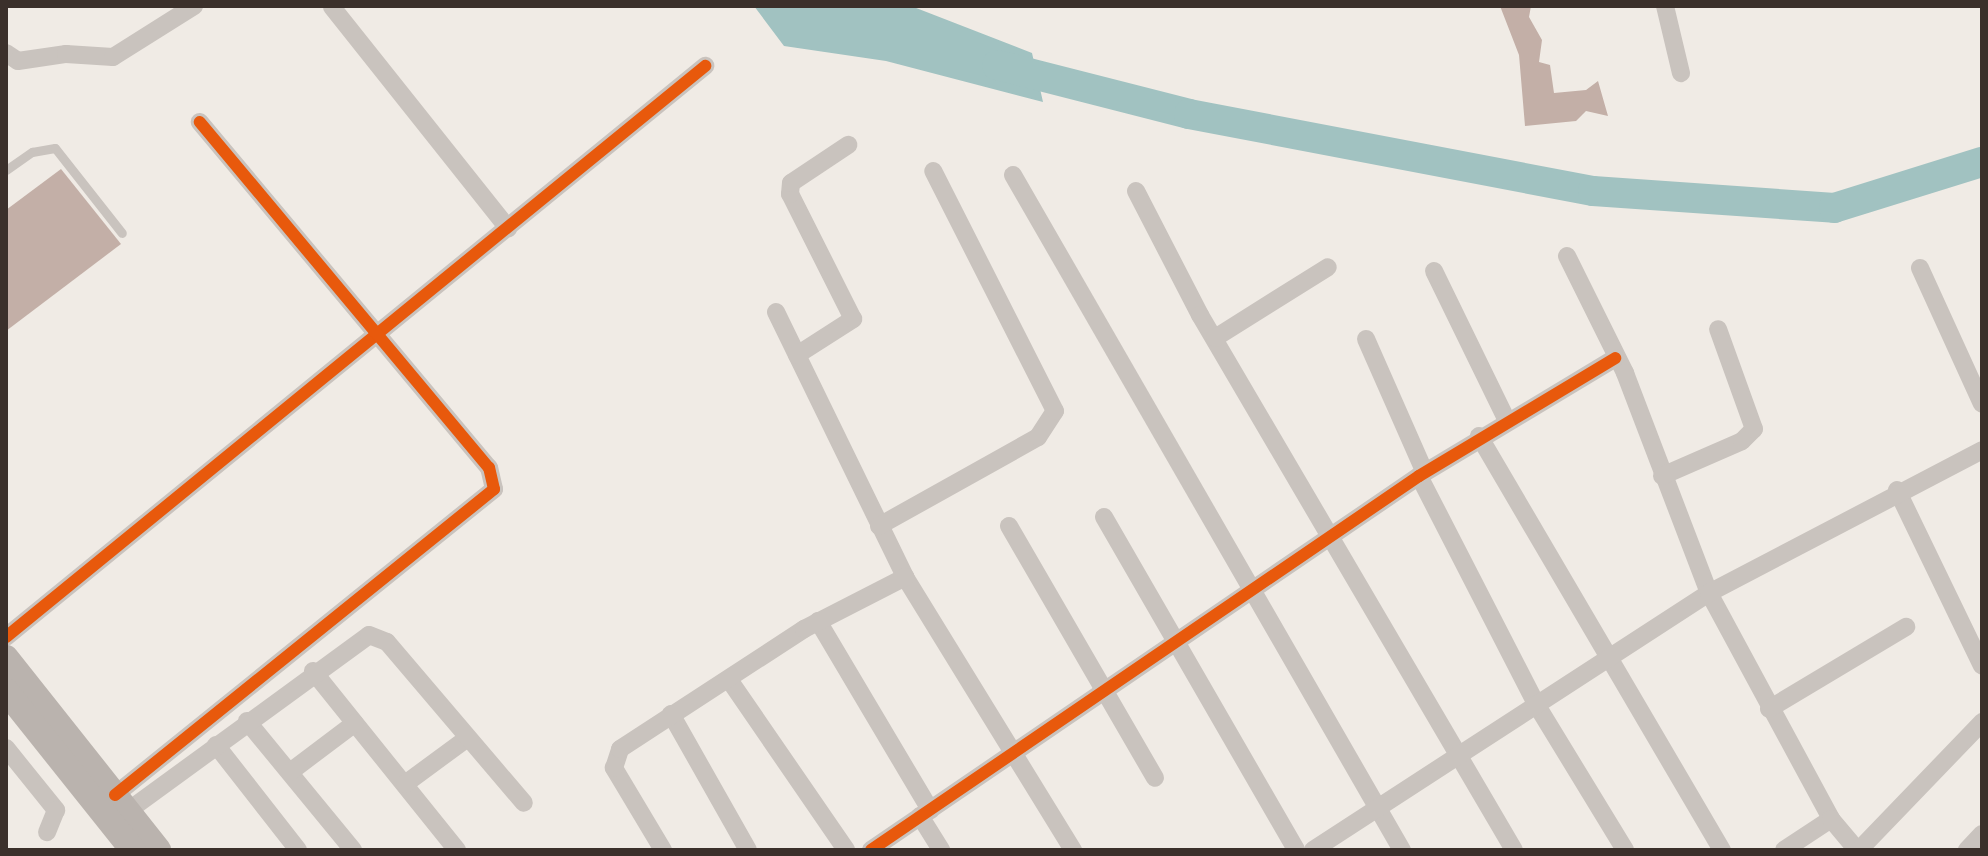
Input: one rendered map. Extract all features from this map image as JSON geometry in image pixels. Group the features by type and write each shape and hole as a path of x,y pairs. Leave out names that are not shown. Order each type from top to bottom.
{"street":[{"path":"6,53 18,61 66,54 113,57 194,6"},
{"path":"1665,6 1681,73"},
{"path":"332,7 508,228"},
{"path":"6,637 380,338 705,66"},
{"path":"118,810 494,489 489,468 200,122"},
{"path":"797,355 853,319 790,194 791,183 848,145"},
{"path":"879,526 1038,437 1055,411 933,171"},
{"path":"1013,175 1249,591 1402,850"},
{"path":"1136,191 1215,338 1514,850"},
{"path":"1567,256 1615,358 1709,593 1831,819 1858,850 1982,722"},
{"path":"1215,338 1328,267"},
{"path":"1920,268 1982,404"},
{"path":"1434,271 1507,421"},
{"path":"776,312 905,577 1011,754 1073,850"},
{"path":"1662,476 1742,441 1754,429 1718,329"},
{"path":"1366,339 1422,474 1536,704 1625,850"},
{"path":"871,850 1479,436 1615,358"},
{"path":"1479,436 1605,660 1722,850"},
{"path":"1313,850 1709,593 1897,490 1981,454"},
{"path":"1897,490 1982,666"},
{"path":"1104,517 1296,850"},
{"path":"1009,526 1155,778"},
{"path":"663,850 613,758 671,714 730,681 818,621 905,577"},
{"path":"818,621 925,813 941,850"},
{"path":"1769,709 1906,627"},
{"path":"118,810 216,745 358,639 377,636 524,803"},
{"path":"6,658 118,810 133,850"},
{"path":"313,671 457,850"},
{"path":"730,681 846,850"},
{"path":"6,691 158,850"},
{"path":"671,714 748,850"},
{"path":"247,721 352,850"},
{"path":"290,772 355,723"},
{"path":"405,784 466,739"},
{"path":"216,745 298,850"},
{"path":"6,748 56,810 47,832"},
{"path":"1784,850 1831,819"},
{"path":"1967,850 1982,834"}],"lane":[{"path":"6,170 32,152 55,148 122,233"}],"water":[{"path":"754,6 911,6 1032,53 1043,102 886,61 784,46"}],"building":[{"path":"1500,6 1531,6 1529,17 1542,40 1539,62 1550,65 1554,93 1586,90 1598,81 1608,116 1586,111 1576,121 1525,126 1519,55"},
{"path":"61,169 121,244 6,331 6,210"}],"waterway":[{"path":"997,65 1189,114 1593,191 1834,208 1982,162"}],"cycle path":[{"path":"6,637 705,66"},
{"path":"115,795 494,489 489,468 200,122"},
{"path":"871,850 1419,476 1615,358"}]}
